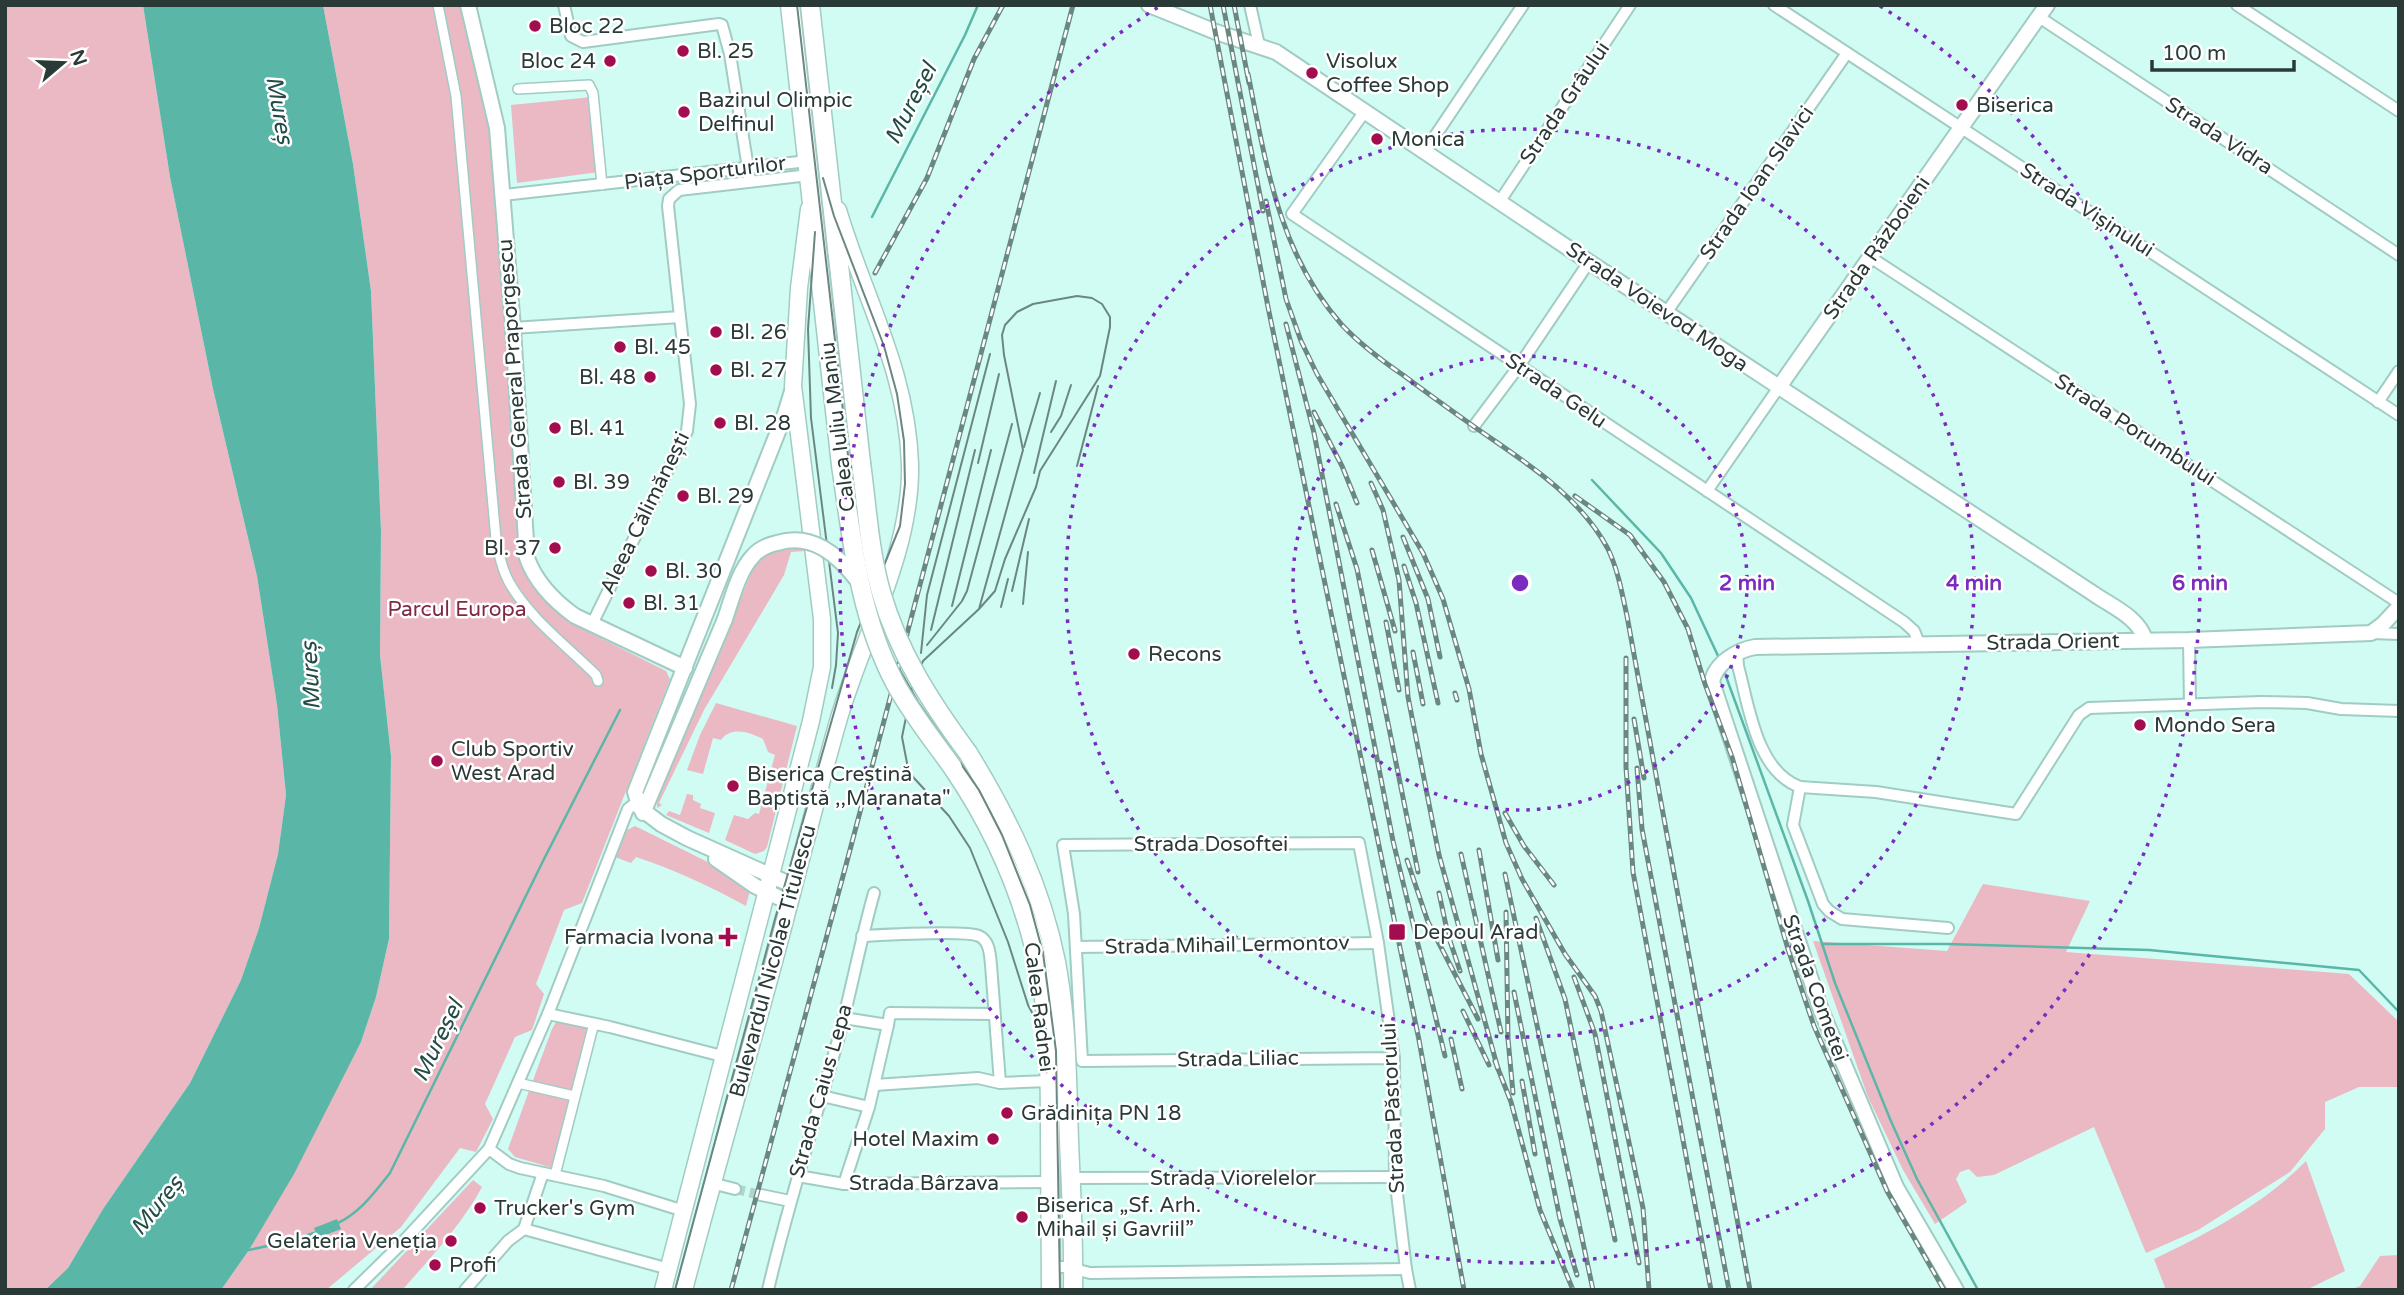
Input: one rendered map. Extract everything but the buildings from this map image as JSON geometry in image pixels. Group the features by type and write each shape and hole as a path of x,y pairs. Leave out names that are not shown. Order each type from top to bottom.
{"main road":[{"name":"Calea Iuliu Maniu","path":"790,5 841,465 858,581 874,637 896,686 984,817"},
{"name":"Calea Iuliu Maniu","path":"810,5 872,548 888,616 921,685 968,753 1002,809"},
{"name":"Bulevardul Nicolae Titulescu","path":"663,1290 811,721 822,667 819,588 793,386 809,174 821,167 830,184 846,239 896,373 907,427 909,483 905,521 893,566 841,712 684,1290"},
{"name":"Calea Radnei","path":"1002,809 1032,877 1056,960 1065,1024 1073,1290"},
{"name":"Calea Radnei","path":"984,817 1016,888 1036,954 1044,1008 1049,1081 1051,1290"}],"street":[{"path":"438,5 456,96 496,540 501,562 522,601 596,675 598,681"},
{"name":"Strada General Praporgescu","path":"468,5 497,128 527,558 539,581 575,616 685,668"},
{"path":"565,5 570,36 583,42 722,25 730,54 750,181"},
{"name":"Strada Voievod Moga","path":"1149,5 1276,52 1589,262 2094,594 2137,624 2143,631 2145,640"},
{"path":"1250,5 1259,46"},
{"path":"1425,151 1523,5"},
{"name":"Strada Grâului","path":"1500,201 1630,5"},
{"name":"Strada Vișinului","path":"1774,5 2399,415"},
{"path":"2237,5 2399,111"},
{"name":"Strada Războieni","path":"1707,491 2043,11"},
{"name":"Strada Vidra","path":"2043,11 2399,255"},
{"name":"Strada Ioan Slavici","path":"1667,313 1847,53"},
{"name":"Piața Sporturilor","path":"518,89 589,85 593,93 602,185"},
{"name":"Strada Gelu","path":"1365,111 1292,214 1904,622 1919,643"},
{"name":"Piața Sporturilor","path":"503,195 748,168 809,174"},
{"name":"Piața Sporturilor","path":"680,317 669,200 679,190 809,174"},
{"name":"Strada Porumbului","path":"1870,257 2399,605"},
{"path":"1474,426 1519,366 1589,262"},
{"path":"513,328 680,317"},
{"name":"Aleea Călimănești","path":"592,624 687,431 690,404 680,317"},
{"path":"2378,401 2399,371"},
{"path":"790,903 768,884 687,838 640,807 635,792 785,414 793,386"},
{"path":"640,807 747,564 758,551 779,542 802,540 836,555 858,581"},
{"path":"2371,633 2383,624 2399,605"},
{"name":"Strada Orient","path":"1734,655 1755,647 2399,634"},
{"path":"2189,640 2190,705"},
{"path":"1734,655 1761,746 1772,766 1786,781 1800,787 1876,792 2016,814 2084,710 2095,707 2307,704 2341,709 2399,711"},
{"name":"Strada Cometei","path":"1734,655 1715,671 1712,682 1821,1010 1896,1187 1956,1290"},
{"path":"1800,787 1793,825 1829,911 1842,919 1948,928"},
{"path":"354,1290 401,1244 489,1149 548,1014 628,809 640,807"},
{"name":"Strada Dosoftei","path":"1076,947 1070,882 1063,845 1359,843"},
{"name":"Strada Păstorului","path":"1359,843 1378,943 1394,1058 1395,1177 1405,1269 1410,1290"},
{"path":"768,884 794,886"},
{"name":"Strada Caius Lepa","path":"768,1290 790,1201 844,1018 874,893"},
{"path":"862,936 979,936 989,950 1000,1083"},
{"name":"Strada Mihail Lermontov","path":"1076,947 1378,943"},
{"name":"Strada Liliac","path":"1076,947 1082,1061 1394,1058"},
{"path":"844,1184 875,1085 890,1013 993,1014"},
{"path":"548,1014 722,1056"},
{"path":"844,1018 886,1024"},
{"path":"465,1290 508,1241 524,1229 549,1174 575,1096 594,1023"},
{"path":"875,1085 978,1078 1000,1083 1049,1081"},
{"path":"518,1083 575,1096"},
{"path":"822,1097 869,1107"},
{"path":"489,1149 509,1164 604,1186 684,1211"},
{"name":"Strada Bârzava","path":"797,1177 844,1184 1050,1182"},
{"name":"Strada Viorelelor","path":"1071,1178 1395,1177"},
{"path":"711,1183 735,1189"},
{"path":"761,1195 790,1201"},
{"path":"524,1229 669,1269"},
{"path":"1051,1267 1074,1268 1090,1273 1405,1269"}],"green space":[{"path":"5,5 143,5 170,177 213,389 257,576 277,705 286,795 278,854 259,928 241,980 190,1083 103,1209 68,1268 45,1290 5,1290"},
{"name":"Parcul Europa","path":"323,5 466,5 488,104 516,433 523,570 571,623 666,671 670,679 582,903 564,910 536,984 544,994 532,1030 515,1037 485,1104 493,1119 476,1152 460,1148 401,1227 326,1290 221,1290 249,1250 361,1042 376,997 389,939 391,756 380,655 381,531 371,291 353,164"},
{"path":"592,97 599,172 517,183 511,105"},
{"path":"786,547 804,547 805,551 791,552 784,575 704,710 659,803 662,805 657,808 657,800 753,569 765,554"},
{"path":"716,703 797,726 767,847 755,854 725,840 734,815 748,819 755,813 759,814 775,755 768,752 763,739 740,732 730,733 721,740 713,738 703,774 687,770"},
{"path":"687,794 693,795 693,800 701,804 700,808 715,813 709,833 666,815 669,811 680,815"},
{"path":"635,826 718,867 750,890 746,906 650,862 636,857 631,863 615,857 625,831"},
{"path":"1983,884 2090,901 2066,952 2349,974 2399,1022 2399,1087 2359,1087 2325,1102 2325,1129 2290,1172 2198,1230 2146,1253 2094,1127 1994,1175 1977,1177 1969,1169 1960,1172 1956,1179 1967,1202 1935,1224 1903,1170 1868,1097 1813,941 1947,951"},
{"path":"562,1020 590,1027 573,1093 532,1083 552,1029 556,1022"},
{"path":"530,1088 572,1098 553,1168 515,1157 508,1149"},
{"path":"2306,1161 2345,1271 2306,1290 2166,1290 2154,1259 2215,1228 2254,1204"},
{"path":"473,1180 482,1187 474,1201 404,1288 370,1290"},
{"path":"2399,1255 2399,1290 2350,1290 2360,1286 2380,1256"}],"water":[{"name":"Mureș","path":"143,5 323,5 353,164 371,291 381,531 380,655 391,756 389,939 376,997 361,1042 294,1174 249,1250 221,1290 45,1290 68,1268 103,1209 190,1083 241,980 259,928 278,854 286,795 277,705 257,576 213,389 170,177"},
{"path":"337,1219 341,1229 318,1238 314,1228"}],"waterway":[{"name":"Mureșel","path":"872,217 978,5"},
{"path":"1592,480 1661,553 1691,598 1719,658"},
{"path":"1724,671 1835,983 1890,1119 1917,1179 1978,1290"},
{"name":"Mureșel","path":"336,1224 359,1208 390,1173 620,710"},
{"path":"1822,944 1946,944 2149,950 2359,970 2399,1012"},
{"name":"Mureșel","path":"247,1249 290,1241 317,1232"}],"tunnel":[{"path":"735,1189 761,1195"}],"tram line":[{"path":"797,5 849,464 866,583 893,658 918,702 979,790 1002,835 1030,905 1043,953 1056,1051 1060,1290"},
{"path":"675,1290 775,919 857,632 900,526 905,484 904,441 897,394 884,346 834,216 823,178"},
{"path":"815,232 808,329 811,418 838,633 832,688"},
{"path":"914,681 923,661 979,609 995,591 1040,471 1100,376 1110,317 1102,304 1092,298 1077,296 1033,304 1017,312 1005,325 1002,335 1004,355 1023,450 979,609"},
{"path":"921,653 927,595 990,354"},
{"path":"978,463 999,374"},
{"path":"1034,473 1056,381"},
{"path":"1051,432 1061,416 1071,385"},
{"path":"1077,466 1098,386"},
{"path":"1024,447 1040,393"},
{"path":"927,645 967,591 1012,424"},
{"path":"931,630 975,450"},
{"path":"952,606 991,450"},
{"path":"1012,591 1029,519"},
{"path":"1023,604 1028,552"},
{"path":"1001,607 1008,579"},
{"path":"912,688 902,737 907,763 913,777 949,816 970,848 1008,942 1028,1005 1036,1020 1046,1029 1048,1042"}],"railway":[{"path":"875,273 927,178 974,59 1003,5"},
{"path":"731,1290 1073,5"},
{"path":"1210,5 1268,307 1419,1040 1464,1290"},
{"path":"1223,5 1263,211"},
{"path":"1234,5 1249,83"},
{"path":"1248,74 1278,207 1303,268 1321,298 1342,325 1371,352 1550,481 1582,512 1608,549 1627,616 1750,1290"},
{"path":"1266,201 1286,299 1301,341 1317,374 1423,553 1443,599 1469,689 1481,754 1506,843 1522,879 1565,954 1595,996 1601,1011 1643,1208 1649,1290"},
{"path":"1286,324 1314,433 1393,841 1445,1056"},
{"path":"1314,412 1342,466 1357,503"},
{"path":"1371,483 1383,510 1399,580 1408,697 1439,855 1498,1069"},
{"path":"1575,496 1630,535 1664,582 1688,629 1732,757 1788,949 1814,1026 1887,1191 1944,1290"},
{"path":"1336,504 1357,569 1418,872"},
{"path":"1403,537 1428,599 1440,657"},
{"path":"1372,550 1395,631"},
{"path":"1404,566 1416,603 1438,703"},
{"path":"1386,622 1399,690"},
{"path":"1413,652 1423,704"},
{"path":"1626,658 1626,767 1633,872 1711,1290"},
{"path":"1455,693 1457,700"},
{"path":"1634,719 1644,778"},
{"path":"1637,768 1642,829 1729,1290"},
{"path":"1505,813 1524,846 1554,885"},
{"path":"1479,850 1498,960"},
{"path":"1461,854 1501,1032"},
{"path":"1407,860 1428,922 1478,1019"},
{"path":"1505,874 1593,1290"},
{"path":"1439,893 1448,935 1460,971"},
{"path":"1506,912 1508,1039 1513,1093"},
{"path":"1536,918 1565,999 1615,1240"},
{"path":"1574,977 1595,1034 1639,1263"},
{"path":"1514,992 1560,1219 1577,1275"},
{"path":"1463,1011 1489,1065"},
{"path":"1451,1039 1462,1089"},
{"path":"1495,1061 1511,1102 1540,1210 1573,1290"},
{"path":"1522,1081 1535,1154"}],"place":[{"name":"Bloc 22","path":"535,26"},
{"name":"Bl. 25","path":"683,51"},
{"name":"Bloc 24","path":"610,61"},
{"name":"Visolux Coffee Shop","path":"1312,73"},
{"name":"Biserica","path":"1962,105"},
{"name":"Bazinul Olimpic Delfinul","path":"684,112"},
{"name":"Monica","path":"1377,139"},
{"name":"Bl. 26","path":"716,332"},
{"name":"Bl. 45","path":"620,347"},
{"name":"Bl. 27","path":"716,370"},
{"name":"Bl. 48","path":"650,377"},
{"name":"Bl. 28","path":"720,423"},
{"name":"Bl. 41","path":"555,428"},
{"name":"Bl. 39","path":"559,482"},
{"name":"Bl. 29","path":"683,496"},
{"name":"Bl. 37","path":"555,548"},
{"name":"Bl. 30","path":"651,571"},
{"name":"Bl. 31","path":"629,603"},
{"name":"Recons","path":"1134,654"},
{"name":"Mondo Sera","path":"2140,725"},
{"name":"Club Sportiv West Arad","path":"437,761"},
{"name":"Biserica Creștină Baptistă ,,Maranata\"","path":"733,786"},
{"name":"Depoul Arad","path":"1397,932"},
{"name":"Farmacia Ivona","path":"728,937"},
{"name":"Grădinița PN 18","path":"1007,1113"},
{"name":"Hotel Maxim","path":"993,1139"},
{"name":"Trucker's Gym","path":"480,1208"},
{"name":"Biserica „Sf. Arh. Mihail și Gavriil”","path":"1022,1217"},
{"name":"Gelateria Veneția","path":"451,1241"},
{"name":"Profi","path":"435,1265"}]}
